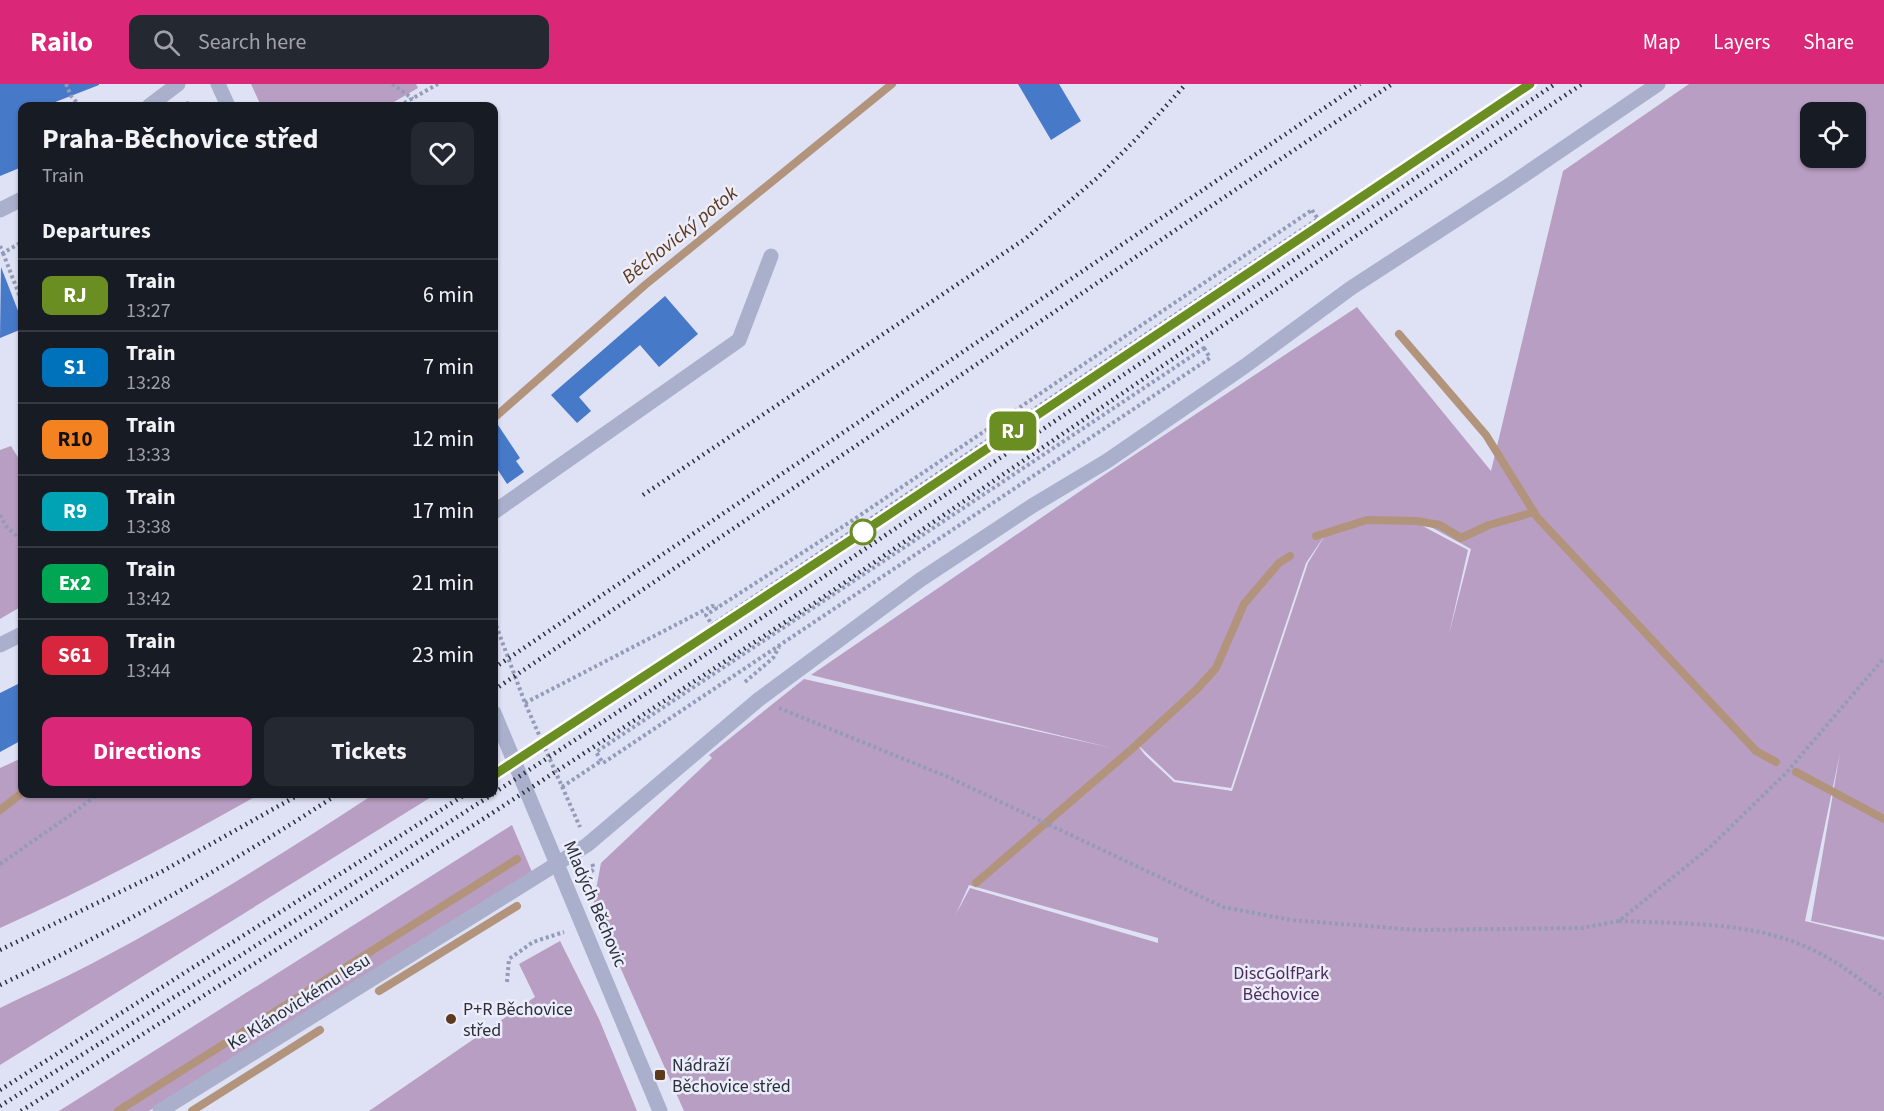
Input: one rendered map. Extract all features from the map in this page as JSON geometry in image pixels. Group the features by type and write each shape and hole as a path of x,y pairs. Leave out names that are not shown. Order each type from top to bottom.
{"street":[{"path":"154,102 178,84"},
{"path":"218,84 226,102"},
{"name":"Ke Klánovickému lesu","path":"159,1111 558,865 587,845 758,700 920,580 1032,506 1107,461 1245,366 1350,288 1508,186 1658,84"},
{"path":"0,210 18,201"},
{"path":"498,509 739,340 771,256"},
{"path":"0,645 18,636"},
{"name":"Mladých Běchovic","path":"498,722 660,1111"}],"path":[{"path":"66,84 76,102"},
{"path":"392,84 413,99"},
{"path":"407,102 438,84"},
{"path":"525,703 712,606 718,607 853,520 1312,210 1318,219 712,625 706,615 718,607"},
{"path":"3,253 18,244"},
{"path":"0,246 18,286"},
{"path":"1204,348 1210,358 603,763 602,760 596,753 1204,348"},
{"path":"0,515 6,526 18,537"},
{"path":"498,631 525,703 587,845"},
{"path":"1619,921 1709,848 1786,773 1884,658"},
{"path":"758,700 948,777 1223,907 1291,920 1418,930 1582,928 1619,921 1755,930 1811,949 1857,976 1884,997"},
{"path":"562,787 602,760"},
{"path":"0,864 93,798"},
{"path":"507,982 509,959 533,942 564,932"}],"green space":[{"path":"251,84 416,84 418,88 394,102 259,102"},
{"name":"DiscGolfPark Běchovice","path":"1689,84 1884,84 1884,937 1811,921 1840,753 1805,921 1884,940 1884,1111 684,1111 593,906 601,863 712,758 709,755 804,679 1112,748 811,675 1095,481 1357,307 1491,471 1563,171","holes":["1368,518 1418,520 1471,549 1449,634 1468,550 1415,522 1367,521 1350,525","1327,532 1308,563 1232,791 1174,782 1145,755 1136,743 1175,780 1231,788 1306,563","969,885 1158,938 1158,943 970,888 956,914"]},
{"path":"11,446 18,457 18,608 0,619 0,450"},
{"path":"18,760 18,798 253,798 132,864 0,928 0,768"},
{"path":"368,798 430,798 0,1065 0,1008 128,945 270,861"},
{"path":"512,825 532,872 149,1111 59,1111"},
{"path":"560,941 599,1019 637,1111 369,1111 535,997 519,964"}],"building":[{"path":"0,84 99,84 55,102 18,102 18,169 0,176"},
{"path":"1018,84 1059,84 1081,121 1051,140"},
{"path":"1,267 18,311 18,331 0,338"},
{"path":"665,296 698,334 659,367 640,345 579,397 591,411 577,423 551,395"},
{"path":"498,425 520,458 516,461 524,472 507,484 498,470"},
{"path":"18,684 18,742 0,752 0,693"}],"waterway":[{"name":"Běchovický potok","path":"498,414 645,285 892,84"},
{"path":"1399,334 1486,435 1537,517 1756,751 1776,762"},
{"path":"1316,536 1367,520 1417,521 1440,525 1461,538 1489,525 1534,512"},
{"path":"976,883 1133,748 1197,689 1216,668 1244,604 1279,563 1290,556"},
{"path":"1796,772 1884,819"},
{"name":"Běchovický potok","path":"0,810 18,796"},
{"path":"118,1111 517,859"},
{"path":"379,991 517,906"},
{"path":"192,1111 320,1030"}],"railway":[{"path":"643,495 1025,239 1097,178 1186,84"},
{"path":"498,665 1360,84"},
{"path":"498,687 1392,84"},
{"path":"498,772 848,542 1530,84"},
{"path":"498,790 807,588 1555,84"},
{"path":"21,1111 480,821 816,602 1582,84"},
{"path":"0,950 161,872 293,798"},
{"path":"0,985 87,942 172,895 332,798"},
{"path":"0,1090 460,798"},
{"path":"0,1106 487,798"}],"train":[{"name":"RJ","path":"498,772 848,542 1530,84"}],"place":[{"name":"P+R Běchovice střed","path":"451,1019"},
{"name":"Nádraží Běchovice střed","path":"660,1075"}]}
